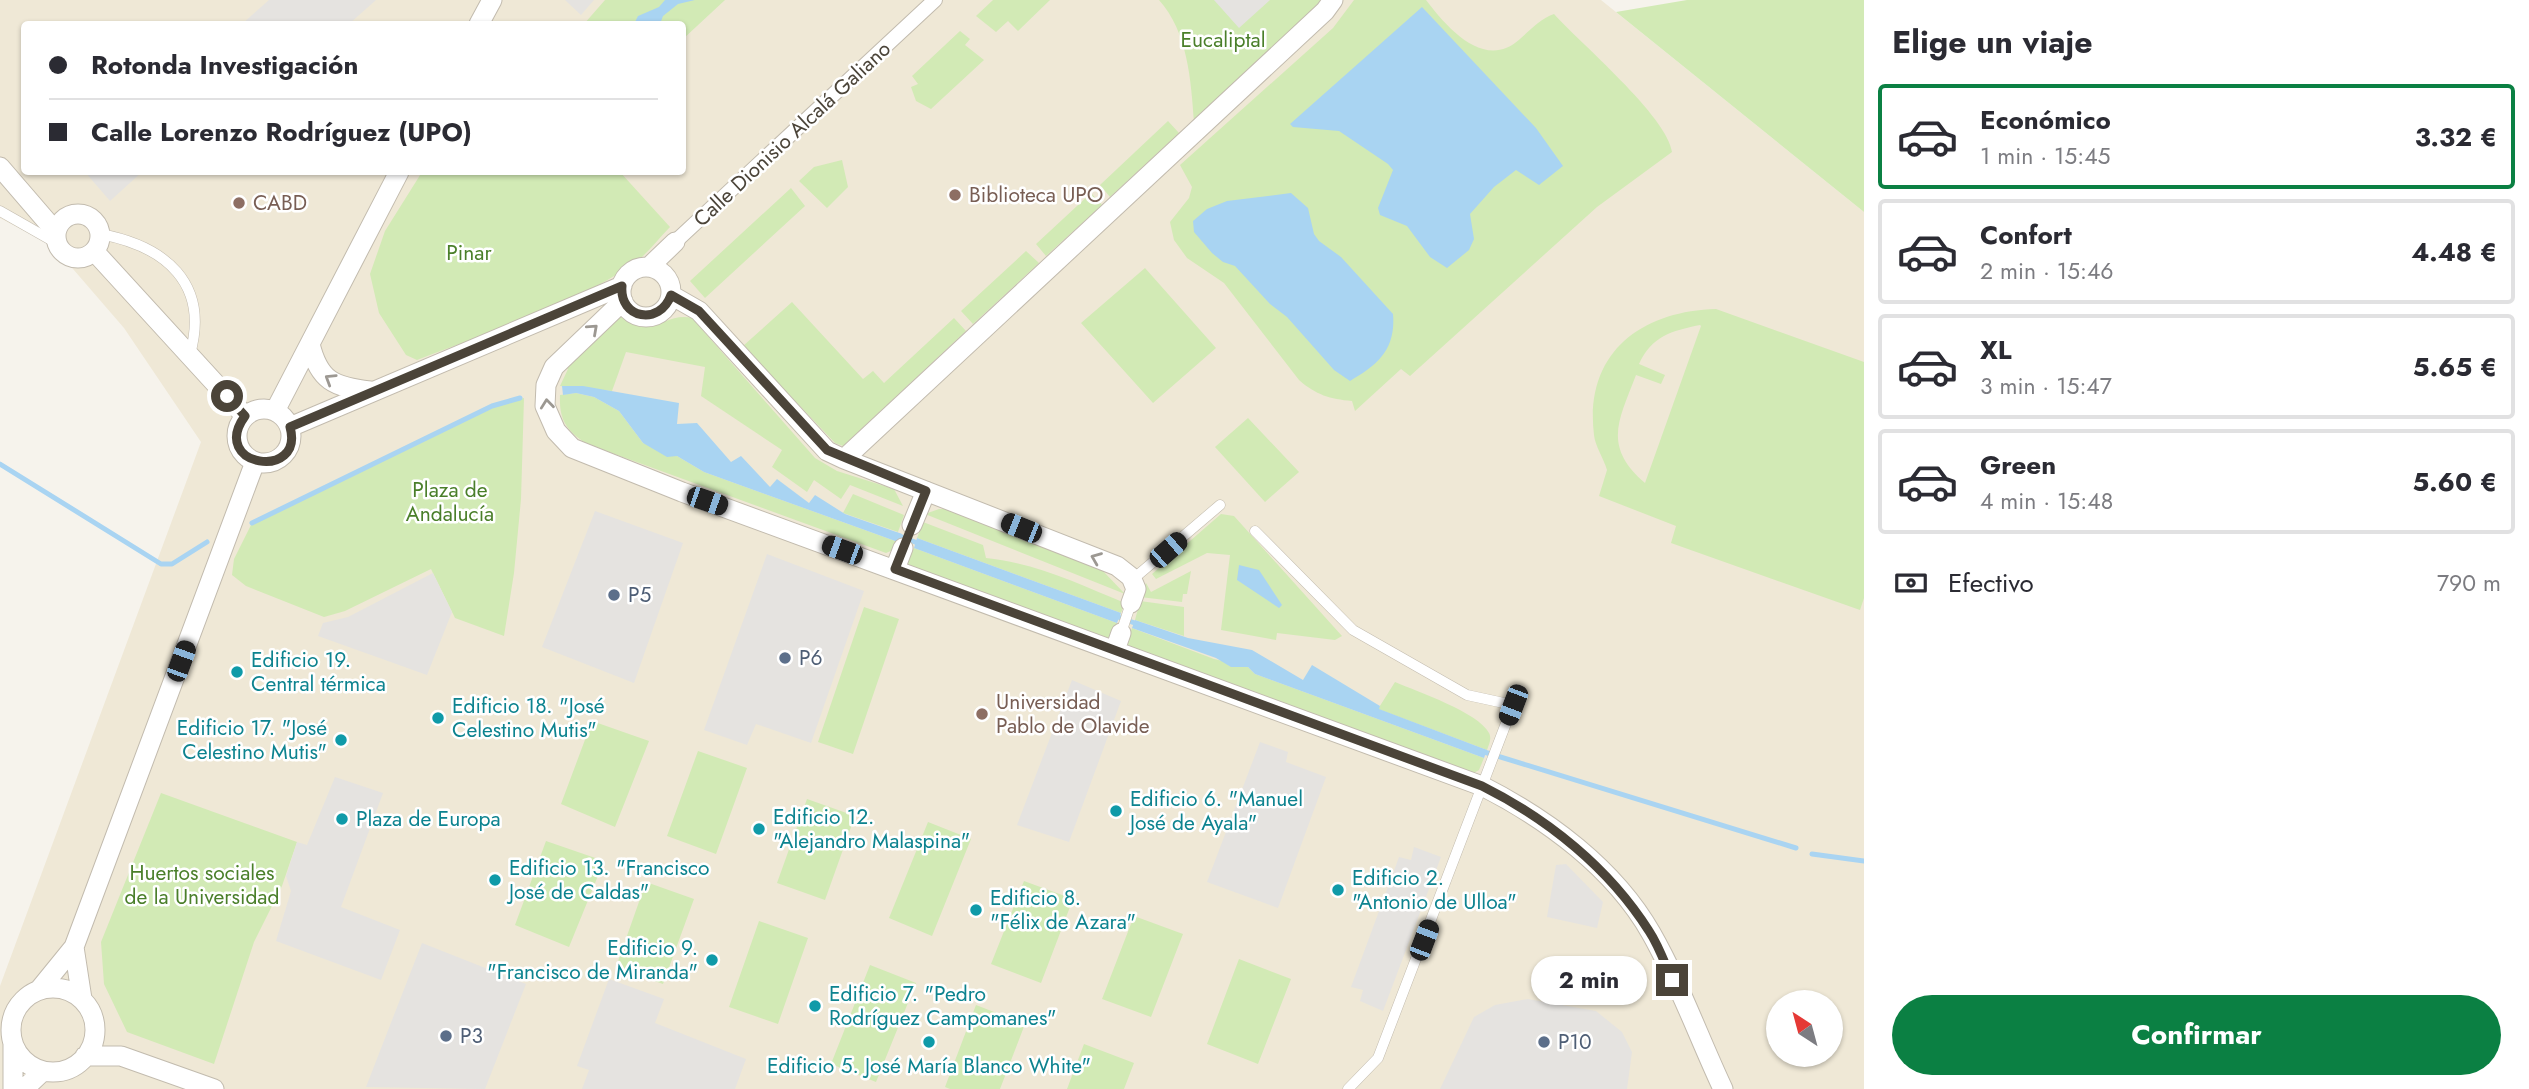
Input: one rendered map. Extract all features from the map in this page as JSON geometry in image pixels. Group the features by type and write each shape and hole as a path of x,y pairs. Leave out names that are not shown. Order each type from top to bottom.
{"street":[{"path":"480,21 492,0"},
{"name":"Calle Dionisio Alcalá Galiano","path":"649,267 935,0"},
{"path":"844,459 1325,11 1333,0"},
{"path":"0,167 74,258 97,243"},
{"path":"275,411 397,175"},
{"path":"57,239 61,221 78,214 90,218 97,243 190,355 245,416"},
{"path":"623,293 634,313 649,316 663,310 671,295 668,279 649,267 631,272 623,293 562,356 546,385 545,406 556,431 572,448 682,492 895,569 1118,642 1482,786 1551,826 1628,900 1651,933 1723,1089"},
{"path":"290,427 370,391 623,293"},
{"path":"671,295 699,311 827,450 1117,566 1132,580 1136,589 1131,603"},
{"path":"310,344 317,367 324,377 338,384 370,391"},
{"path":"261,409 275,411 285,417 290,427 291,442 282,457 274,462 255,462 241,450 238,442 240,424 245,416 261,409"},
{"path":"13,1089 11,1023 16,1008 39,990 74,947 255,462"},
{"path":"912,525 926,491"},
{"path":"895,569 903,548"},
{"path":"74,947 82,999 94,1022 121,1056"},
{"path":"39,990 62,988 82,999"},
{"path":"13,1045 25,1062 43,1071 66,1069 85,1056 95,1034 94,1022"},
{"path":"85,1056 121,1056 215,1089"},
{"path":"24,1089 43,1071"}],"lane":[{"path":"0,211 57,239"},
{"path":"97,243 142,244 173,266 187,289 193,307 196,326 190,355"},
{"path":"1132,580 1220,505"},
{"path":"903,548 912,525"},
{"path":"1255,531 1353,630 1466,695 1513,705 1378,1058 1348,1089"},
{"path":"1118,642 1131,603"}],"shaded area":[{"name":"Universidad Pablo de Olavide","path":"0,0 1601,0 1864,212 1864,1089 0,1089 0,986 201,442 124,328 54,247 0,218"},
{"path":"269,0 376,0 352,21 245,21"},
{"path":"565,0 594,0 581,15"},
{"path":"1214,0 1270,0 1239,28"},
{"path":"88,175 139,175 110,201"},
{"name":"P5","path":"595,511 683,543 634,683 542,647"},
{"name":"P6","path":"767,554 864,591 811,743 756,724 747,745 704,730"},
{"path":"433,573 452,612 427,675 318,636 323,623 348,617"},
{"path":"1072,680 1121,701 1069,842 1017,825"},
{"path":"1260,742 1288,752 1286,762 1326,777 1278,908 1207,882"},
{"path":"335,777 383,793 341,907 400,930 381,980 276,941 291,891 286,876 297,842 307,845"},
{"path":"1414,847 1441,857 1383,1011 1360,1001 1363,990 1351,987 1399,857 1411,860"},
{"path":"1566,864 1603,902 1597,928 1547,917 1556,865"},
{"name":"P3","path":"422,943 526,984 485,1089 366,1087"},
{"path":"609,979 664,999 655,1023 746,1059 735,1089 582,1089 589,1070 577,1066"},
{"name":"P10","path":"1528,999 1596,1011 1622,1032 1632,1052 1627,1089 1440,1089 1474,1017 1495,1005"}],"green space":[{"path":"605,0 725,0 686,36 686,21 587,21"},
{"path":"993,0 1050,0 1018,31 1008,21 996,32 976,16"},
{"name":"Eucaliptal","path":"1159,0 1321,0 1297,29 1194,122 1189,74 1182,42 1169,13"},
{"path":"1354,0 1426,0 1444,22 1467,42 1493,50 1506,48 1554,14 1639,100 1667,137 1672,152 1597,207 1410,376 1401,369 1355,411 1352,401 1324,395 1299,380 1224,283 1187,258 1174,240 1170,222 1189,198 1192,187 1180,165 1333,28"},
{"path":"1687,0 1864,0 1864,212 1616,12"},
{"path":"960,31 970,39 965,45 984,60 931,109 916,101 911,87 918,84 912,76"},
{"path":"1168,121 1179,133 1110,197 1100,185"},
{"path":"842,160 848,187 827,208 799,181 814,167"},
{"name":"Pinar","path":"420,175 623,175 670,227 636,262 586,292 530,317 417,360 406,355 379,313 370,274 385,231"},
{"path":"791,188 805,206 705,298 690,281"},
{"path":"1091,193 1102,205 1046,256 1036,244"},
{"path":"1026,251 1039,263 973,324 961,311"},
{"path":"1145,268 1216,348 1153,403 1081,323"},
{"path":"792,302 863,379 873,371 884,383 954,318 966,331 843,446 835,443 743,346"},
{"path":"1716,309 1864,362 1864,598 1860,610 1671,543 1676,526 1599,496 1607,470 1594,435 1593,406 1598,381 1608,360 1623,342 1642,328 1664,318","holes":["1701,326 1645,483 1623,457 1619,444 1618,432 1624,406 1636,375 1661,384 1665,375 1639,364 1650,347 1664,336"]},
{"path":"619,315 647,326 678,318 692,318 815,458 837,471 894,489 903,506 850,485 841,499 814,480 807,492 772,467 782,450 701,396 705,367 626,352 612,391 560,386 568,369 563,364"},
{"path":"576,393 594,397 619,411 643,443 677,456 704,472 898,542 893,550 886,553 587,444 565,424 561,411 560,395"},
{"name":"Plaza de Andalucía","path":"524,398 521,499 514,573 504,636 455,618 431,569 345,611 324,617 246,586 232,575 234,559 252,523 492,406"},
{"path":"1248,418 1299,472 1265,502 1215,447"},
{"path":"853,494 904,515 898,532 843,513"},
{"path":"948,509 1103,571 1125,594 925,514"},
{"path":"1221,514 1234,516 1342,636 1335,640 1277,633 1276,640 1221,630 1230,555 1207,553 1156,579 1152,574"},
{"path":"923,522 983,545 986,558 1040,569 1125,603 1121,613 917,538"},
{"path":"914,548 1117,623 1113,635 1106,639 906,564"},
{"path":"1191,571 1187,594 1183,594 1182,602 1140,597 1146,583 1151,592"},
{"path":"1140,601 1184,607 1184,636 1135,620"},
{"path":"864,607 899,619 853,754 818,742"},
{"path":"1132,628 1214,659 1248,667 1255,674 1484,758 1479,770 1472,774 1125,645"},
{"path":"1395,682 1447,703 1483,725 1490,739 1487,750 1378,709"},
{"path":"592,721 649,741 615,827 561,804"},
{"path":"698,751 747,768 716,854 667,836"},
{"name":"Huertos sociales de la Universidad","path":"161,793 297,842 282,886 254,942 214,1064 127,1032 104,984 101,942"},
{"path":"807,799 855,816 825,900 777,883"},
{"path":"928,822 971,839 932,936 889,918"},
{"path":"546,841 604,861 569,947 515,925"},
{"path":"1024,881 1073,899 1041,983 991,964"},
{"path":"646,882 694,899 663,984 616,967"},
{"path":"1134,916 1183,934 1151,1017 1102,999"},
{"path":"759,921 808,938 778,1024 729,1007"},
{"path":"1239,959 1291,979 1258,1064 1207,1044"},
{"path":"870,965 916,983 876,1082 831,1064"},
{"path":"976,1005 1025,1024 1000,1089 950,1089 945,1087"},
{"path":"1084,1044 1134,1063 1124,1089 1067,1089"}],"water":[{"path":"665,0 695,0 678,4 663,16 661,21 636,21 638,16 659,7"},
{"path":"1422,7 1536,128 1563,166 1539,185 1516,170 1494,187 1470,214 1474,239 1469,250 1447,268 1430,257 1407,226 1380,215 1378,208 1393,170 1388,164 1339,131 1293,127 1290,124"},
{"path":"1291,193 1308,208 1314,234 1319,241 1341,257 1393,314 1391,337 1383,355 1369,369 1350,381 1334,370 1287,317 1270,304 1235,266 1223,262 1212,253 1194,232 1193,221 1207,209 1227,201"},
{"path":"562,386 583,386 679,403 677,424 697,423 731,462 741,456 770,487 777,479 809,503 815,495 845,514 902,534 898,542 704,472 677,456 667,457 643,443 619,411 594,397 576,393 563,395"},
{"path":"917,538 1121,613 1117,623 914,548"},
{"path":"1239,565 1259,570 1282,605 1279,608 1237,580"},
{"path":"1135,620 1188,638 1252,650 1303,680 1312,665 1380,706 1379,709 1487,750 1484,758 1255,674 1248,667 1231,667 1216,658 1132,628"}],"waterway":[{"path":"252,523 492,406 520,398"},
{"path":"0,464 161,564 172,564 207,542"},
{"path":"897,535 920,544"},
{"path":"1113,615 1140,625"},
{"path":"1481,751 1796,848"},
{"path":"1812,854 1864,861"}],"place":[{"name":"Biblioteca UPO","path":"955,195"},
{"name":"CABD","path":"239,203"},
{"name":"P5","path":"614,595"},
{"name":"P6","path":"785,658"},
{"name":"Edificio 19. Central térmica","path":"237,672"},
{"name":"Universidad Pablo de Olavide","path":"982,714"},
{"name":"Edificio 18. \"José Celestino Mutis\"","path":"438,718"},
{"name":"Edificio 17. \"José Celestino Mutis\"","path":"341,740"},
{"name":"Edificio 6. \"Manuel José de Ayala\"","path":"1116,811"},
{"name":"Plaza de Europa","path":"342,819"},
{"name":"Edificio 12. \"Alejandro Malaspina\"","path":"759,829"},
{"name":"Edificio 13. \"Francisco José de Caldas\"","path":"495,880"},
{"name":"Edificio 2. \"Antonio de Ulloa\"","path":"1338,890"},
{"name":"Edificio 8. \"Félix de Azara\"","path":"976,910"},
{"name":"Edificio 9. \"Francisco de Miranda\"","path":"712,960"},
{"name":"Edificio 7. \"Pedro Rodríguez Campomanes\"","path":"815,1006"},
{"name":"P3","path":"446,1036"},
{"name":"Edificio 5. José María Blanco White\"","path":"929,1042"},
{"name":"P10","path":"1544,1042"}],"route":[{"path":"227,396 245,416 237,433 241,450 255,462 274,462 288,450 292,433 290,427 394,380 622,286 621,293 627,308 641,316 649,316 663,310 671,295 699,311 827,450 926,491 895,569 1482,786 1518,804 1551,826 1628,900 1651,933 1672,980"}]}
